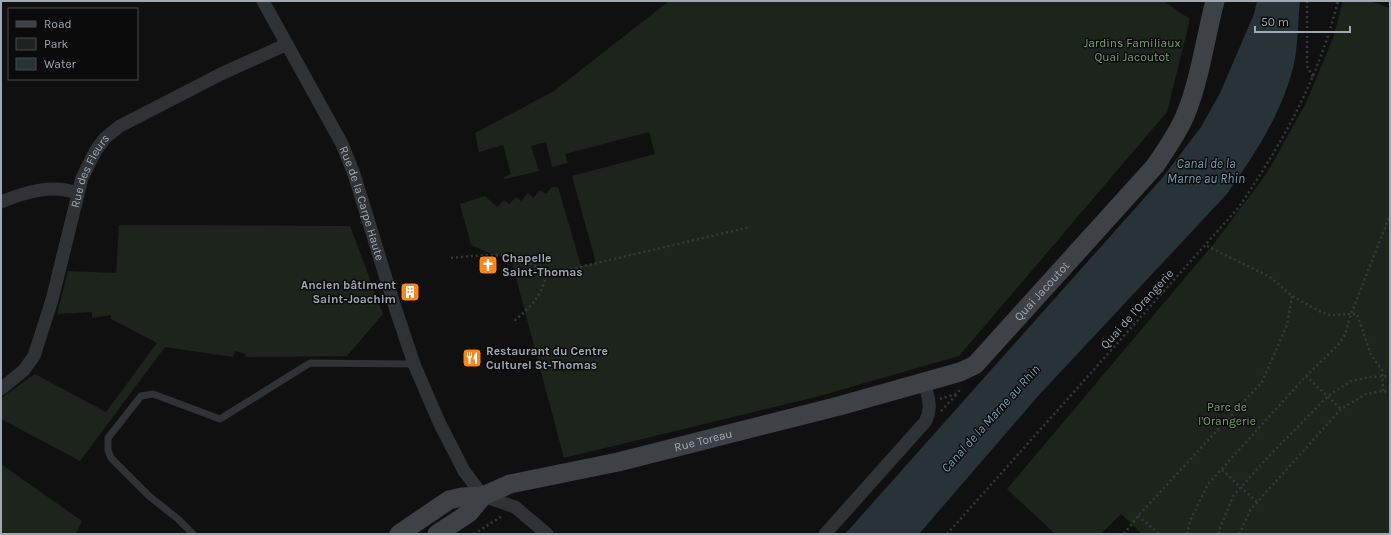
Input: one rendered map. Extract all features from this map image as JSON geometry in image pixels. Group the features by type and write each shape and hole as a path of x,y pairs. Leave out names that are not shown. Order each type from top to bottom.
{"main road":[{"name":"Quai Jacoutot","path":"924,382 960,372 975,365 1155,166 1172,141 1185,116 1194,89 1215,1"},
{"name":"Rue Toreau","path":"483,496 510,484 618,462 839,406 924,382"},
{"path":"399,534 449,500 462,497 483,496"},
{"path":"437,534 469,513 483,496"}],"street":[{"name":"Rue de la Carpe Haute","path":"263,1 335,131 352,168 392,301 414,364 464,471 483,496"},
{"name":"Rue des Fleurs","path":"1,388 15,379 30,365 40,342 52,300 82,178 96,150 112,131 221,74 286,45"},
{"path":"1,202 42,190 58,188 78,192"},
{"path":"825,534 925,422 930,414 930,408 924,382"},
{"path":"483,496 515,507 547,534"}],"lane":[{"path":"193,534 178,518 149,496 111,458 108,450 108,438 141,396 153,394 220,419 310,362 414,364"}],"path":[{"path":"1307,1 1307,66 1313,78"},
{"name":"Quai de l'Orangerie","path":"947,534 1207,246 1239,207 1273,156 1307,93 1338,1"},
{"path":"1187,534 1190,521 1208,484 1306,376 1338,345 1345,335 1350,314 1390,215"},
{"path":"546,275 750,227"},
{"path":"1207,246 1270,277 1292,296 1318,311 1330,315 1357,314 1371,355 1382,370 1383,391"},
{"path":"451,258 497,254 536,266 546,275"},
{"path":"513,322 530,307 543,290 546,275"},
{"path":"1124,534 1138,516 1262,382 1287,325 1292,296"},
{"path":"1306,376 1340,409"},
{"path":"1219,534 1233,496 1328,396 1351,380 1390,376"},
{"path":"1239,534 1251,509 1340,409 1366,394 1383,391 1390,392"},
{"path":"1222,470 1257,502"},
{"path":"1138,516 1159,534"}],"green space":[{"name":"Jardins Familiaux Quai Jacoutot","path":"669,1 1163,1 1190,19 1167,112 959,356 816,397 564,458 509,252 496,256 471,245 460,204 485,196 497,207 504,200 509,204 516,197 521,201 528,193 533,198 540,190 546,194 552,187 558,187 581,266 596,263 572,176 655,154 649,132 565,154 568,163 552,167 546,142 531,146 539,171 505,179 504,177 511,174 503,145 479,152 475,133 554,91"},
{"name":"Parc de l'Orangerie","path":"1343,1 1370,1 1390,8 1390,534 1142,534 1121,514 1101,534 1055,534 1007,489 1216,241 1267,173 1306,103 1333,38"},
{"path":"119,225 350,226 383,314 347,356 245,357 246,354 235,351 233,357 165,347 80,461 1,419 1,398 35,374 106,412 157,343 111,319 111,315 92,318 92,312 57,314 68,271 116,273"},
{"path":"1,464 82,521 76,534 1,534"}],"water":[{"name":"Canal de la Marne au Rhin","path":"1257,1 1300,1 1295,59 1284,96 1268,130 1226,195 1039,395 919,534 845,534 1163,177 1201,127 1220,93 1254,14"}],"place":[{"name":"Chapelle Saint-Thomas","path":"488,265"},
{"name":"Ancien bâtiment Saint-Joachim","path":"410,292"},
{"name":"Restaurant du Centre Culturel St-Thomas","path":"472,358"}]}
